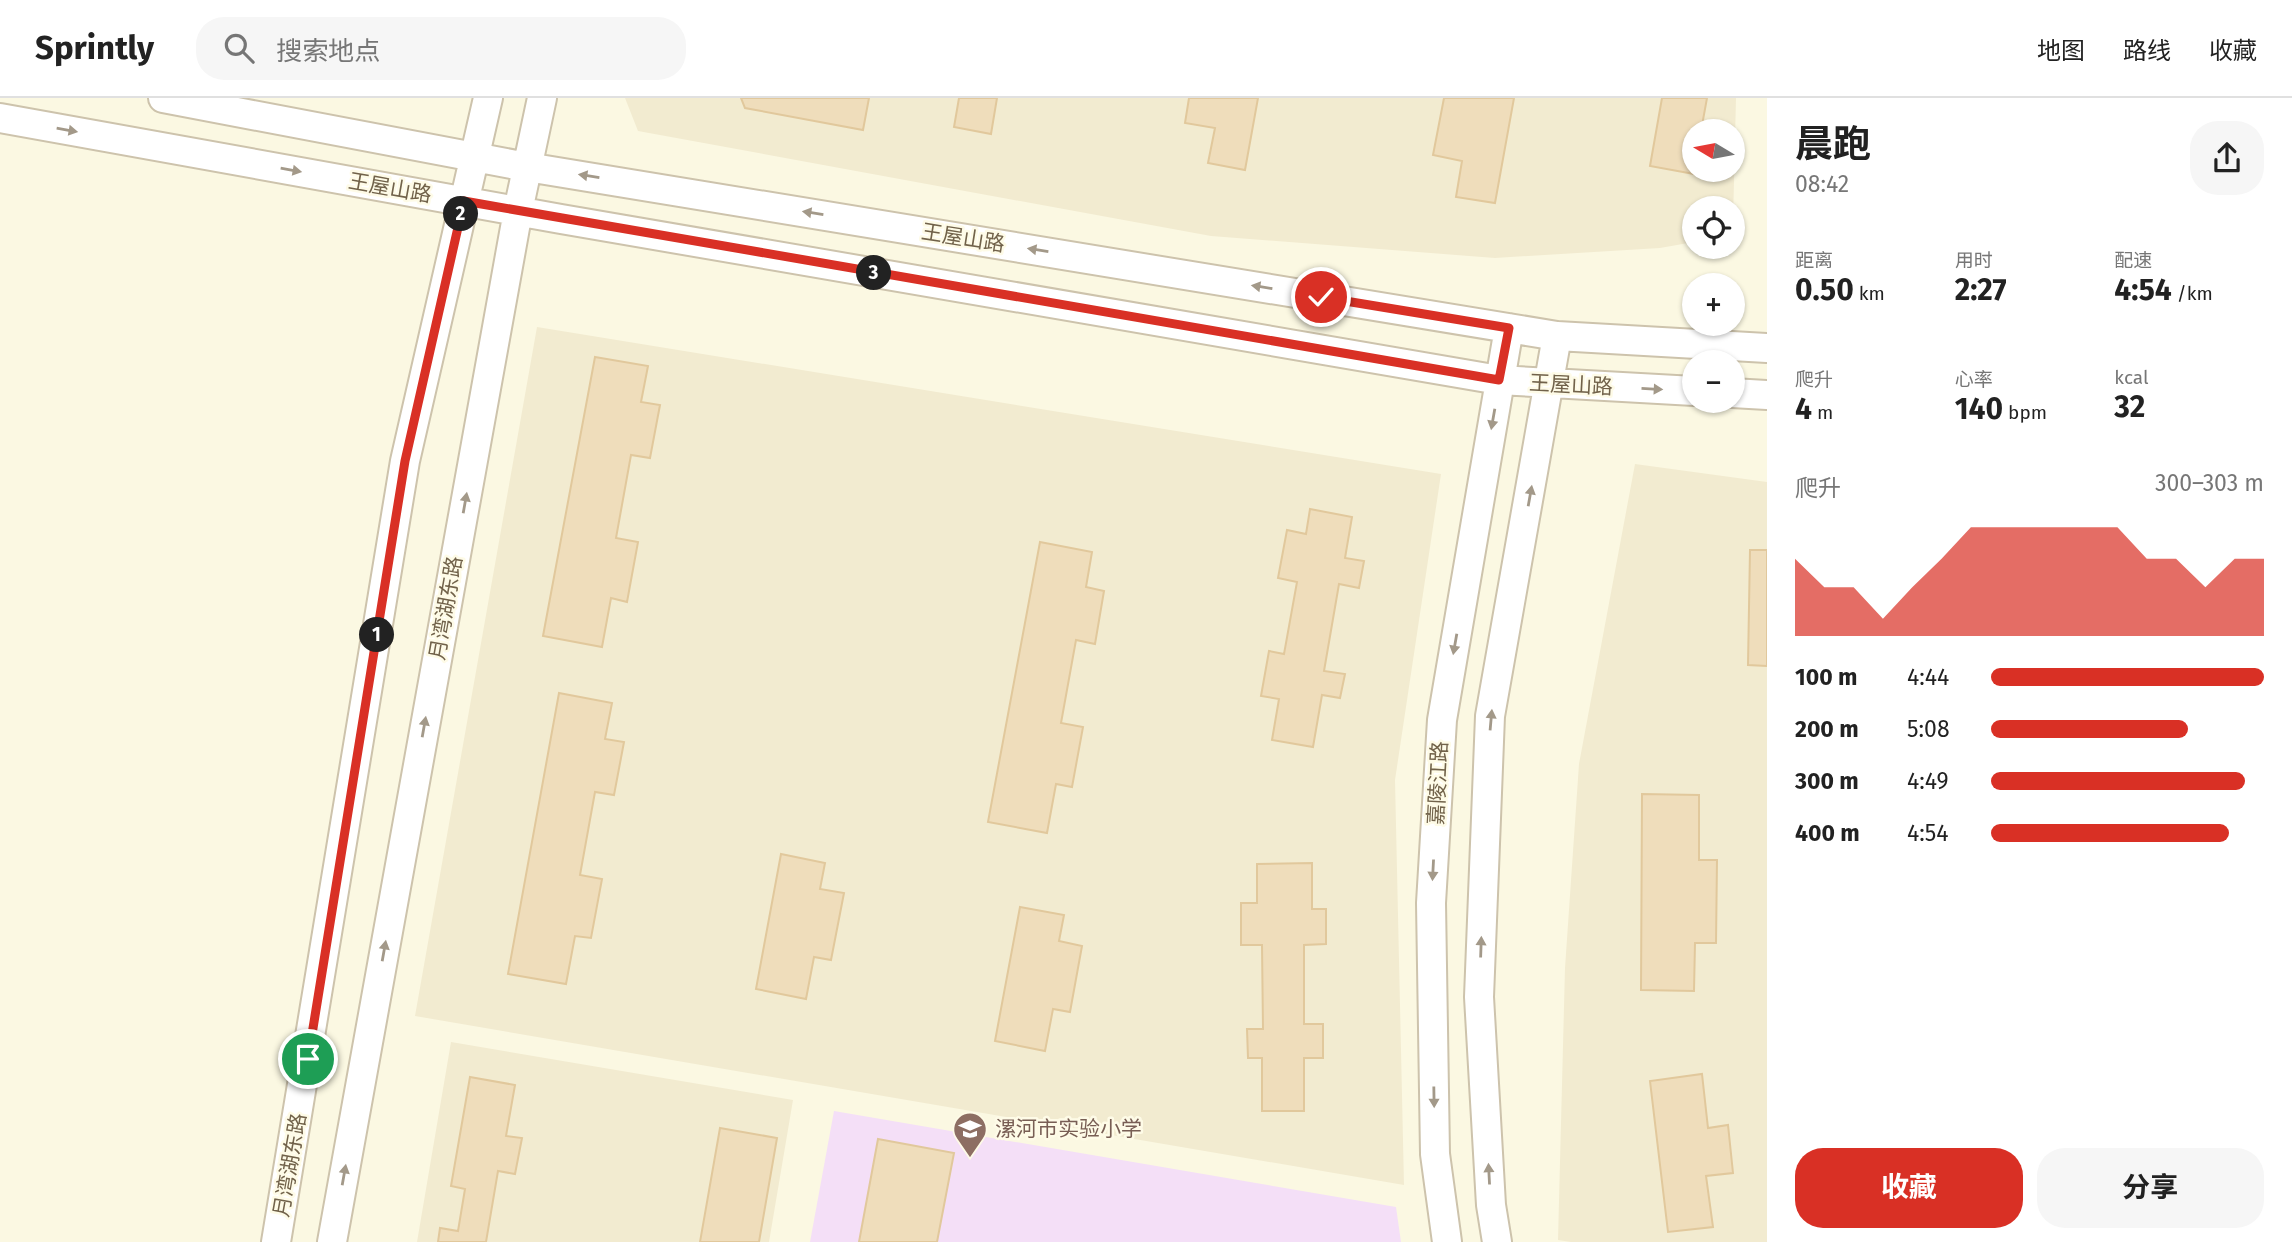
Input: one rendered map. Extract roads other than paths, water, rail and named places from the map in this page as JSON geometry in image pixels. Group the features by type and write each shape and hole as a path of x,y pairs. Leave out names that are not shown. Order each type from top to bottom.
{"street":[{"name":"王屋山路","path":"163,98 527,167 1557,336 1767,348"},
{"name":"月湾湖东路","path":"276,1242 405,461 488,98"},
{"name":"月湾湖东路","path":"332,1242 518,211 542,98"},
{"name":"王屋山路","path":"0,118 518,211 1499,380 1682,390"},
{"name":"嘉陵江路","path":"1447,1242 1435,1154 1431,903 1442,720 1509,328"},
{"path":"1497,1242 1491,1205 1479,997 1490,716 1557,336"},
{"path":"1745,394 1767,395"}],"place":[{"name":"漯河市实验小学","path":"970,1159"}]}
